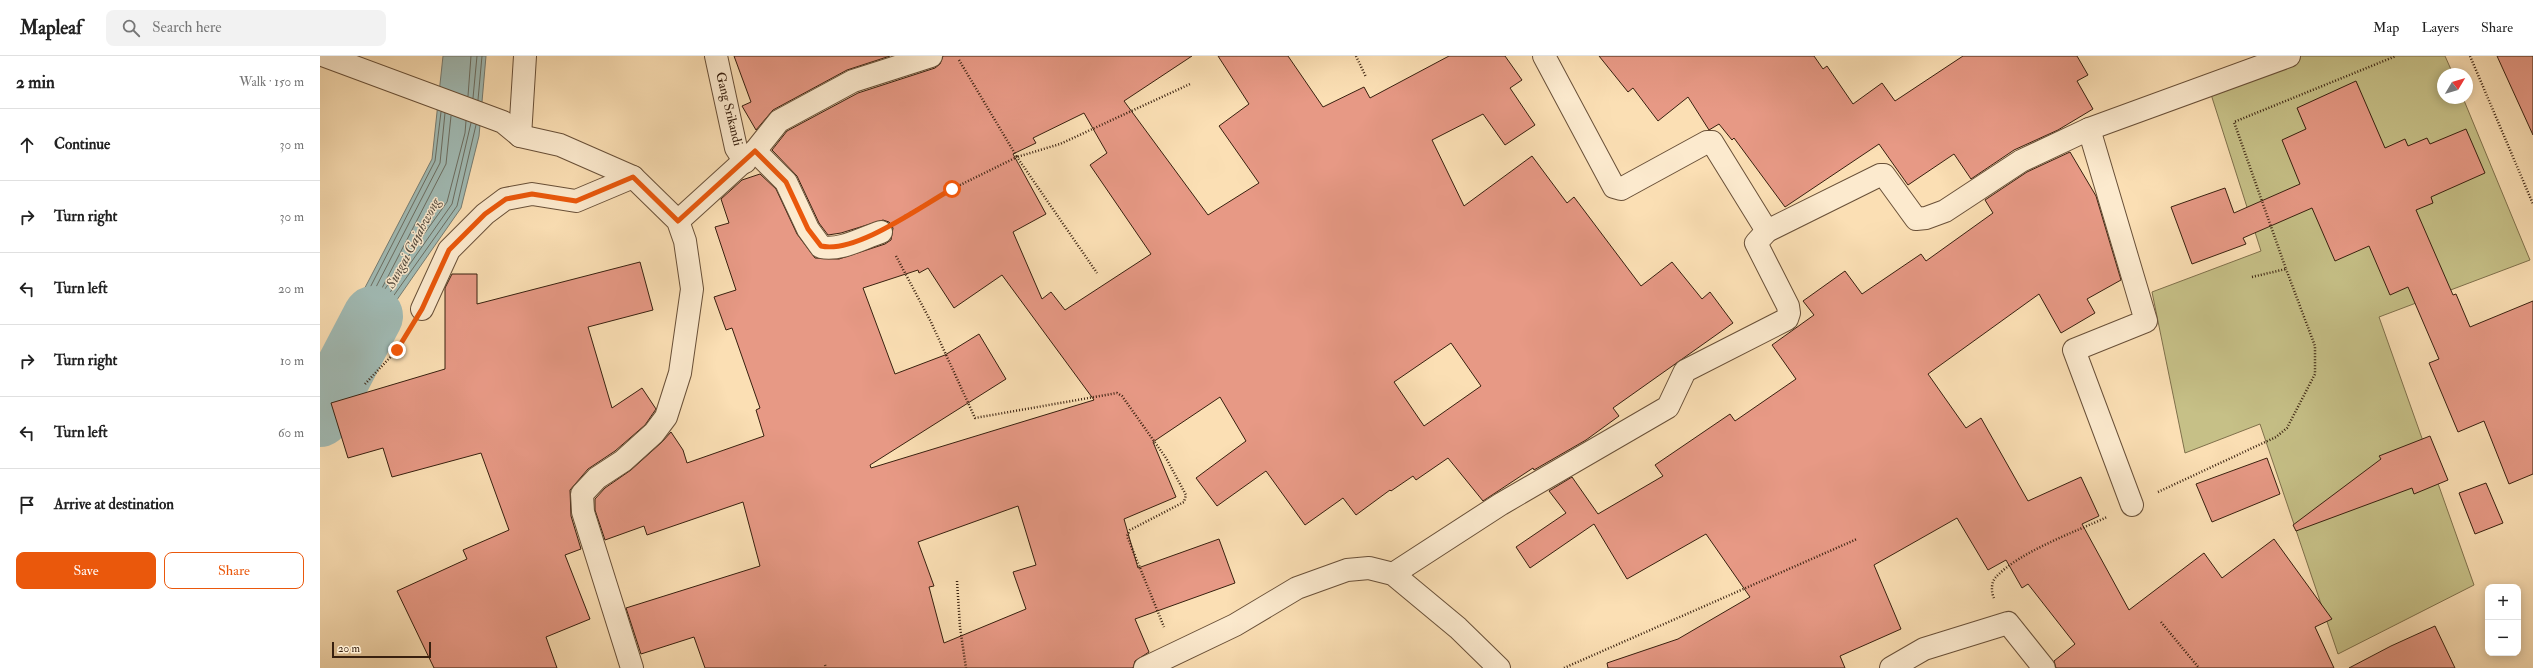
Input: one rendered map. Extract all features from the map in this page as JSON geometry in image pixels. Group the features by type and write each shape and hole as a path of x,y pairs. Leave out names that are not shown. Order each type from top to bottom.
{"street":[{"path":"325,56 502,122 520,136 560,145 633,177 678,221 685,241 692,289 680,374 666,417 654,433 623,461 597,478 582,494 583,512 632,668"},
{"path":"520,136 525,56"},
{"name":"Gang Srikandi","path":"716,56 736,148 750,156 786,182 808,229 821,246 830,248 842,246 881,232"},
{"path":"678,221 750,156 779,121 853,81 931,56"},
{"path":"1544,56 1614,187 1621,189 1708,142 1712,142 1767,230"},
{"path":"1393,574 1501,504 1668,408 1685,371 1787,319 1789,313 1788,306 1756,242 1767,230 1880,175 1884,175 1916,219 1926,218 1945,211 2021,161 2089,129 2290,56"},
{"path":"2089,129 2146,321 2074,350 2132,505"},
{"path":"422,309 449,250 485,214 506,199 532,194 576,201 633,177"},
{"path":"1145,668 1235,625 1298,588 1347,570 1369,568 1393,574 1458,628 1499,668"},
{"path":"1891,668 1924,649 2008,623 2044,668"}],"path":[{"path":"957,56 1017,157 1097,273"},
{"path":"1356,56 1366,77"},
{"path":"2008,623 1993,595 1994,578 2016,560 2276,437 2287,428 2315,374 2315,346 2234,122 2396,56"},
{"path":"2470,56 2533,204"},
{"path":"1178,652 1161,622 1127,536 1130,530 1184,502 1186,495 1166,458 1130,408 1117,393 975,418 931,322 890,245 881,232 918,208 1017,157 1060,144 1190,84"},
{"path":"2252,277 2286,268"},
{"path":"364,384 397,350 422,309"},
{"path":"1564,668 1857,539"},
{"path":"957,580 960,627 966,668"},
{"path":"2161,622 2199,668"}],"shaded area":[{"path":"2284,56 2445,56 2450,68 2437,68 2437,104 2465,104 2530,260 2379,317 2474,585 2338,654 2260,424 2185,453 2152,292 2261,251 2209,88"}],"water":[{"path":"443,56 486,56 479,136 461,208 334,390 333,349 432,159"}],"building":[{"path":"734,56 890,56 847,70 773,110 756,130 742,106 751,102"},
{"path":"943,56 1192,56 1124,101 1208,215 1259,183 1219,126 1249,104 1218,56 1288,56 1323,107 1364,87 1370,98 1449,56 1505,56 1522,80 1510,88 1535,125 1505,145 1483,114 1432,140 1464,206 1532,156 1567,203 1574,197 1641,286 1672,262 1702,299 1710,292 1733,323 1613,408 1619,416 1586,440 1534,470 1533,468 1483,501 1448,458 1416,480 1413,476 1391,491 1390,490 1356,515 1343,498 1305,525 1266,471 1217,506 1196,478 1246,441 1220,397 1153,442 1176,497 1124,519 1138,568 1219,539 1235,583 1135,619 1149,652 1135,661 1133,668 705,668 694,637 641,654 626,608 760,566 743,502 647,535 644,526 605,540 595,510 595,499 605,488 631,470 671,432 683,450 687,463 764,436 756,410 760,408 732,328 726,330 714,297 736,290 715,227 729,223 721,199 742,180 760,174 776,189 797,234 815,258 839,259 885,244 891,240 893,228 889,222 883,220 841,233 828,235 819,223 797,176 772,150 787,131 858,93 935,68 940,64","holes":["1084,113 1107,153 1090,165 1151,254 1065,310 1051,292 1042,299 1013,232 1046,214 1013,154 1036,143 1033,138","928,268 954,308 1002,275 1094,400 871,468 870,465 1006,379 979,334 945,355 895,374 863,288 918,270 919,273","1451,343 1481,386 1424,426 1394,382","1018,506 1036,565 1013,572 1026,609 944,643 929,587 934,586 918,542"]},
{"path":"1599,56 1814,56 1823,69 1827,66 1853,104 1882,83 1895,101 1963,56 2077,56 2088,75 2077,81 2093,109 2058,130 2014,150 1971,179 1954,154 1908,185 1879,144 1785,207 1734,138 1732,140 1719,124 1709,130 1688,97 1658,121 1633,88 1628,92"},
{"path":"2497,56 2533,56 2533,135"},
{"path":"2356,81 2385,148 2405,139 2408,146 2427,138 2430,144 2466,129 2485,173 2431,197 2433,203 2416,210 2453,295 2456,294 2470,327 2533,301 2533,474 2509,484 2484,421 2458,432 2429,363 2439,359 2408,287 2390,295 2369,246 2335,261 2312,208 2243,238 2246,244 2192,264 2171,207 2225,188 2234,213 2300,184 2282,140 2306,129 2297,108"},
{"path":"2070,152 2096,196 2121,280 2087,299 2095,313 2061,333 2039,294 1928,374 1966,428 1981,418 2028,501 2081,477 2099,516 2082,524 2129,610 2204,553 2222,578 2274,539 2332,619 2315,627 2334,668 2056,668 2054,661 2075,644 2028,584 2022,588 2006,560 1988,570 1957,518 1874,565 1901,629 1840,656 1845,668 1608,668 1607,663 1678,639 1750,597 1706,534 1627,579 1594,524 1530,568 1516,547 1566,513 1549,491 1572,477 1598,514 1663,476 1655,465 1730,414 1735,421 1796,379 1772,345 1814,315 1803,301 1845,271 1862,294 1921,254 1926,261 1993,213 1985,200 2027,172"},
{"path":"640,262 653,310 588,327 612,408 642,388 656,409 645,425 615,451 588,469 570,490 571,516 581,549 565,555 590,619 546,637 557,668 434,668 397,591 467,559 463,550 509,530 481,453 392,477 383,448 348,458 331,403 445,369 445,288 452,274 477,274 477,304"},
{"path":"2430,436 2448,480 2414,494 2412,488 2296,531 2293,525 2381,459 2379,456"},
{"path":"2267,458 2280,494 2212,522 2196,484"},
{"path":"2486,483 2503,523 2475,534 2459,493"},
{"path":"2435,626 2455,668 2349,668 2391,646"}],"waterway":[{"name":"Sungai Gajahwong","path":"320,417 373,316"}],"route":[{"path":"397,350 422,309 449,250 485,214 506,199 532,194 576,201 633,177 678,221 745,162 755,151 786,182 808,229 821,246 830,248 842,246 881,232 918,208 952,189"}]}
